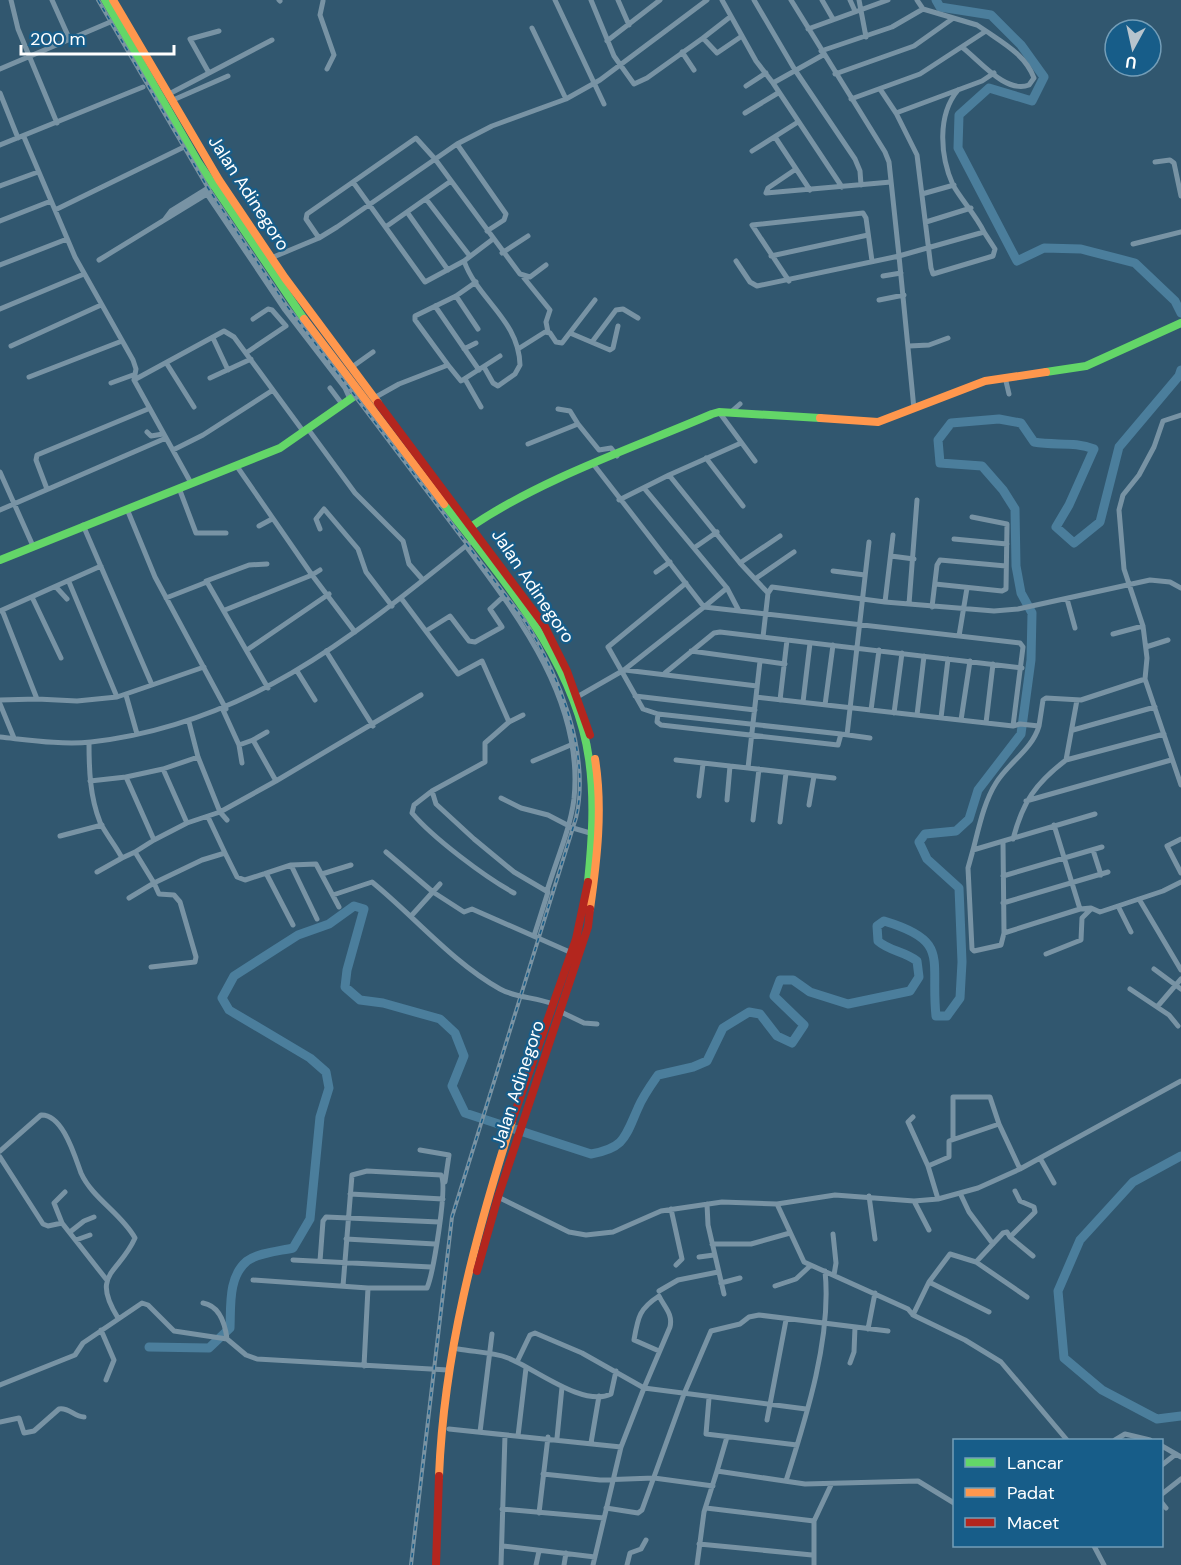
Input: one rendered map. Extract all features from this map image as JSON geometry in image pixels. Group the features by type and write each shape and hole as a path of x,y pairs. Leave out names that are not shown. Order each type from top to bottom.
{"main road":[{"path":"105,0 115,20 151,75"},
{"path":"113,0 212,190 302,318 469,543 509,583 550,652 585,741 590,764 588,887 583,917 572,953 570,971 556,1008"},
{"name":"Jalan Adinegoro","path":"159,89 170,98 219,180 306,309 472,526 509,583"},
{"path":"472,526 514,501 719,412 869,422 886,420 986,381 1086,366 1177,326"},
{"path":"0,560 280,448 358,393"},
{"name":"Jalan Adinegoro","path":"517,594 557,648 592,741 598,777 598,853 593,904 570,971"},
{"name":"Jalan Adinegoro","path":"443,1565 448,1429 458,1349 480,1243 498,1197 517,1108 556,1008"},
{"name":"Jalan Adinegoro","path":"436,1565 441,1437 456,1321 510,1146 526,1110 556,1008"}],"street":[{"path":"11,0 13,14 57,123"},
{"path":"52,0 70,40"},
{"path":"555,0 604,104"},
{"path":"591,0 618,65 632,82 638,84 730,17"},
{"path":"618,0 629,25"},
{"path":"646,0 649,8"},
{"path":"607,41 660,0"},
{"path":"271,258 319,238 457,144 492,126 566,99 593,83 707,0"},
{"path":"722,0 730,17 778,93 842,187"},
{"path":"754,0 795,70 855,159 860,171 861,185"},
{"path":"791,0 885,152 891,182 904,295 914,409"},
{"path":"822,0 833,19"},
{"path":"850,0 858,10 866,37"},
{"path":"858,10 859,0"},
{"path":"808,29 888,0"},
{"path":"917,0 923,9 977,25 1016,52 1029,67 1034,78 1029,85 1017,87 1005,83 963,48"},
{"path":"323,1 320,15 334,55 327,69"},
{"path":"773,83 822,53 892,27 923,9"},
{"path":"835,74 890,56 923,41 952,19"},
{"path":"0,69 115,20"},
{"path":"532,28 566,99"},
{"path":"208,74 190,39 219,31"},
{"path":"851,99 920,74 986,31"},
{"path":"703,38 717,53 742,36"},
{"path":"170,98 208,74 272,40"},
{"path":"682,52 694,70"},
{"path":"746,86 766,73"},
{"path":"896,113 987,79 994,73"},
{"path":"170,98 228,76"},
{"path":"0,145 143,87"},
{"path":"880,89 915,149 933,274 993,256 995,249 971,208 954,185 942,141 947,108 958,90"},
{"path":"0,93 84,274 136,369 133,378 148,410 191,483"},
{"path":"745,113 778,93"},
{"path":"752,151 798,122"},
{"path":"775,136 810,190"},
{"path":"319,238 306,219 307,214 414,139 418,139 435,159 502,253 550,310 546,322 548,332 560,343 595,300"},
{"path":"457,144 506,214 504,220 487,231"},
{"path":"55,210 188,145"},
{"path":"1155,162 1170,160 1174,163 1181,196"},
{"path":"796,170 768,188 766,193 891,182"},
{"path":"0,186 38,172"},
{"path":"353,182 387,226 425,282 464,261 493,239"},
{"path":"387,226 451,182"},
{"path":"922,194 954,185"},
{"path":"99,260 164,220 171,212 212,190"},
{"path":"197,198 212,190"},
{"path":"212,190 285,310 351,399"},
{"path":"426,199 469,255"},
{"path":"0,221 51,201"},
{"path":"926,222 971,208"},
{"path":"406,212 448,270"},
{"path":"752,225 859,213 866,215 872,261"},
{"path":"746,218 789,281"},
{"path":"736,261 753,285 789,281 929,249 984,232"},
{"path":"1133,244 1181,232"},
{"path":"771,256 868,235"},
{"path":"502,253 528,236"},
{"path":"0,265 67,239"},
{"path":"435,306 464,349 495,385 502,385 518,370 518,349 511,329 476,282 464,261"},
{"path":"524,277 531,277 546,265"},
{"path":"883,276 901,273"},
{"path":"0,309 84,274"},
{"path":"476,282 456,296 417,314 415,320 459,380 465,379 500,356"},
{"path":"879,300 904,295"},
{"path":"456,296 478,329"},
{"path":"11,346 101,305"},
{"path":"246,353 286,326 272,310 268,309 253,319"},
{"path":"592,342 616,310 623,309 638,318"},
{"path":"570,333 612,349 618,326"},
{"path":"111,383 133,378 167,364 224,331 229,331 356,493 403,541 409,564 423,580"},
{"path":"518,349 548,332"},
{"path":"213,338 228,370"},
{"path":"909,346 929,345 948,338"},
{"path":"29,377 122,341"},
{"path":"464,349 476,342"},
{"path":"351,367 373,352"},
{"path":"210,378 251,359"},
{"path":"167,364 194,407"},
{"path":"374,398 399,384 447,365"},
{"path":"1005,377 1009,394"},
{"path":"465,379 482,407"},
{"path":"330,388 342,404"},
{"path":"173,450 203,435 273,390"},
{"path":"729,413 740,404"},
{"path":"558,409 570,411 599,450 611,448 616,456"},
{"path":"47,489 36,460 37,455 148,410"},
{"path":"719,412 755,461"},
{"path":"1181,415 1163,422 1154,447 1121,500 1119,521 1122,559 1143,626 1146,647 1144,679 1164,734 1170,760 1181,785"},
{"path":"528,444 578,424"},
{"path":"147,432 151,436 164,436"},
{"path":"0,510 164,436"},
{"path":"620,500 741,443"},
{"path":"706,458 743,506"},
{"path":"236,465 272,519 355,632"},
{"path":"594,465 705,607 1020,643 1023,647 1017,725"},
{"path":"0,472 33,546"},
{"path":"669,475 740,563 768,593"},
{"path":"178,488 196,533 202,535 226,533"},
{"path":"644,488 727,588 740,611"},
{"path":"909,604 915,560 917,500"},
{"path":"126,508 166,598 224,709 239,745 243,763"},
{"path":"320,529 316,519 324,509 358,549 366,572 392,606"},
{"path":"935,584 1005,590 1006,522 972,517"},
{"path":"260,526 272,519"},
{"path":"83,525 152,685"},
{"path":"694,548 717,532"},
{"path":"885,602 893,535"},
{"path":"740,563 780,536"},
{"path":"954,539 1006,544"},
{"path":"687,583 608,646 645,711 658,718 840,744 849,707 869,542"},
{"path":"0,737 89,743 189,722 224,709 297,671 355,632 392,606 469,543 535,643 573,744 574,801 547,891 548,896 534,936"},
{"path":"755,579 794,552"},
{"path":"891,556 915,560"},
{"path":"302,561 308,557"},
{"path":"932,606 937,565 940,560 1006,566"},
{"path":"656,572 670,562"},
{"path":"166,598 249,565 267,564"},
{"path":"37,699 1,611 101,566"},
{"path":"225,610 320,570"},
{"path":"833,571 865,575"},
{"path":"763,637 768,593 772,587 963,610 1018,609 1156,579 1170,582 1181,588"},
{"path":"69,582 117,697"},
{"path":"204,582 212,587 268,688"},
{"path":"56,587 67,599"},
{"path":"577,697 622,671 727,588"},
{"path":"959,636 967,588"},
{"path":"247,650 329,594"},
{"path":"426,632 450,616 469,641 475,642 502,627 490,609 504,596"},
{"path":"32,597 61,658"},
{"path":"401,598 458,674 482,661 509,722"},
{"path":"1067,599 1075,628"},
{"path":"1113,634 1143,626"},
{"path":"665,673 717,632 1022,668"},
{"path":"780,700 787,640"},
{"path":"1146,647 1168,640"},
{"path":"803,702 810,643"},
{"path":"825,705 833,645"},
{"path":"871,710 879,650"},
{"path":"326,651 373,726"},
{"path":"691,651 785,664"},
{"path":"894,714 902,653"},
{"path":"917,715 924,656"},
{"path":"941,718 948,659"},
{"path":"748,768 760,661"},
{"path":"961,720 970,662"},
{"path":"986,723 993,664"},
{"path":"14,738 0,702 37,699 77,701 117,697 204,667"},
{"path":"297,671 315,700"},
{"path":"622,671 665,673 758,686"},
{"path":"1003,842 1004,933 1001,945 974,951 972,949 968,868 983,814 997,781 1034,740 1045,698 1077,700 1144,679"},
{"path":"126,695 136,734"},
{"path":"97,872 187,823 220,812 373,726 421,695"},
{"path":"635,696 755,710"},
{"path":"756,697 894,714 1038,726"},
{"path":"1066,760 1077,700"},
{"path":"1073,730 1155,707"},
{"path":"514,893 494,882 462,858 412,813 414,805 432,791 485,762 485,743 509,722 523,715"},
{"path":"658,718 661,725 870,738"},
{"path":"189,722 198,757 220,812 227,820"},
{"path":"239,745 267,732"},
{"path":"1013,839 1025,801 1047,774 1066,760 1164,734"},
{"path":"253,740 276,781"},
{"path":"89,743 90,781 102,825 110,834 122,858"},
{"path":"533,761 573,744"},
{"path":"90,781 163,770 198,757"},
{"path":"676,760 834,778"},
{"path":"1025,801 1170,760"},
{"path":"699,796 704,764"},
{"path":"727,800 730,766"},
{"path":"753,820 759,769"},
{"path":"163,770 187,823"},
{"path":"780,822 786,773"},
{"path":"810,805 814,776"},
{"path":"126,777 154,840"},
{"path":"432,791 436,804 474,839 514,873 547,891"},
{"path":"501,798 521,808 555,817 568,826 590,833"},
{"path":"973,850 1095,814"},
{"path":"208,817 240,879 291,865 312,862 322,874 339,907"},
{"path":"60,836 102,825"},
{"path":"1054,825 1080,909"},
{"path":"1181,839 1167,846 1181,873"},
{"path":"1003,876 1102,847"},
{"path":"1093,850 1101,875"},
{"path":"135,852 159,894 174,896 178,899 196,960 187,965 151,967"},
{"path":"386,852 433,892 464,912 472,909 572,953"},
{"path":"129,898 202,860 225,853"},
{"path":"322,874 351,864"},
{"path":"291,865 317,919"},
{"path":"1003,903 1108,872"},
{"path":"266,873 293,925"},
{"path":"333,895 372,882 412,915 462,963 501,990 556,1008 584,1023 597,1024"},
{"path":"1004,933 1080,909 1093,908 1097,912 1118,906 1181,882"},
{"path":"412,915 440,884"},
{"path":"1139,898 1181,970"},
{"path":"1118,906 1131,932"},
{"path":"1046,954 1081,939 1082,918 1093,908"},
{"path":"1154,969 1181,989"},
{"path":"1157,1006 1181,978"},
{"path":"1130,989 1169,1015 1178,1026"},
{"path":"498,1197 569,1232 586,1235 613,1232 642,1217 671,1209 722,1202 777,1204 817,1196 869,1196 914,1201 938,1199 960,1193 1020,1169 1181,1081"},
{"path":"953,1139 954,1096 990,1097 999,1124 1020,1169"},
{"path":"0,1151 38,1116 44,1114 53,1119 64,1133 88,1184 134,1236 135,1240 106,1279 106,1292 118,1318"},
{"path":"913,1117 908,1122 938,1199"},
{"path":"927,1166 949,1157 947,1143 953,1139 999,1124"},
{"path":"253,1280 368,1288 424,1289 429,1285 448,1155 420,1150"},
{"path":"0,1157 43,1224 48,1226 62,1223"},
{"path":"1040,1158 1054,1183"},
{"path":"343,1286 352,1175 359,1172 439,1175 443,1177 444,1183"},
{"path":"1010,1237 1036,1209 1020,1201 1015,1191"},
{"path":"65,1192 54,1203 62,1223 106,1279"},
{"path":"960,1193 969,1212 993,1244"},
{"path":"350,1194 443,1198"},
{"path":"869,1196 875,1239"},
{"path":"914,1201 929,1230"},
{"path":"707,1204 714,1255 724,1294"},
{"path":"777,1204 802,1259 810,1266 909,1309 913,1315 965,1340 1001,1362 1066,1439"},
{"path":"671,1209 682,1259 676,1265"},
{"path":"70,1232 84,1221 94,1217"},
{"path":"320,1261 324,1218 439,1222"},
{"path":"976,1262 1005,1232 1033,1256"},
{"path":"712,1244 751,1244 790,1233"},
{"path":"833,1234 836,1263 834,1275"},
{"path":"76,1240 90,1235"},
{"path":"346,1239 435,1244"},
{"path":"913,1315 929,1282 951,1254 976,1262 1027,1297"},
{"path":"699,1257 714,1255"},
{"path":"293,1260 431,1268"},
{"path":"775,1286 796,1279 810,1266"},
{"path":"786,1481 798,1445 825,1322 825,1271"},
{"path":"659,1291 678,1280 718,1272"},
{"path":"721,1283 740,1278"},
{"path":"929,1282 988,1312"},
{"path":"364,1366 368,1288"},
{"path":"868,1329 875,1293"},
{"path":"593,1565 621,1446 659,1351 672,1316 659,1296 645,1305 641,1312 634,1340 659,1351"},
{"path":"0,1385 71,1357 83,1343 139,1304 145,1303 174,1331 226,1337 246,1355 257,1359 448,1370"},
{"path":"203,1303 212,1305 224,1322 226,1337"},
{"path":"606,1508 640,1513 684,1394 711,1331 740,1324 753,1315 888,1331"},
{"path":"767,1420 768,1405 786,1320"},
{"path":"850,1363 854,1352 855,1327"},
{"path":"101,1330 114,1360 106,1380"},
{"path":"516,1362 530,1335 535,1333 616,1371 644,1388 806,1409"},
{"path":"480,1432 492,1334"},
{"path":"458,1349 489,1354 516,1362 562,1387 599,1396 611,1394 616,1371"},
{"path":"518,1436 526,1368"},
{"path":"556,1438 562,1387"},
{"path":"591,1443 599,1396"},
{"path":"709,1398 704,1433 798,1445"},
{"path":"0,1422 19,1418 24,1433 34,1431 59,1409 67,1409 75,1415 84,1416"},
{"path":"448,1429 548,1437 621,1446"},
{"path":"1117,1439 1125,1434 1146,1439"},
{"path":"501,1565 505,1435"},
{"path":"539,1513 548,1437"},
{"path":"697,1565 706,1508 727,1437"},
{"path":"1163,1447 1178,1456"},
{"path":"1163,1464 1178,1456"},
{"path":"717,1471 831,1485 918,1481 953,1502"},
{"path":"543,1474 600,1480 654,1478 712,1486"},
{"path":"1163,1492 1181,1479"},
{"path":"814,1565 812,1555 814,1521 831,1485"},
{"path":"706,1508 814,1521"},
{"path":"502,1509 604,1518"},
{"path":"627,1565 630,1553 641,1549 646,1540"},
{"path":"699,1544 812,1555"},
{"path":"503,1546 595,1557"},
{"path":"1095,1547 1104,1565"},
{"path":"536,1565 538,1551"},
{"path":"564,1565 566,1553"}],"waterway":[{"path":"936,0 940,7 991,15 1021,45 1044,77 1032,101 989,88 959,115 958,148 1017,261 1044,248 1081,249 1135,263 1175,301 1181,313"},
{"path":"149,1347 209,1348 230,1328 232,1292 236,1275 241,1268 247,1261 257,1256 293,1248 310,1219 320,1117 329,1088 326,1072 310,1058 229,1010 222,998 234,976 298,935 329,924 354,906 364,909 347,970 345,987 360,1000 383,1003 440,1019 455,1033 464,1056 452,1086 465,1113 591,1154 611,1148 622,1140 642,1099 658,1075 693,1067 707,1061 723,1028 749,1012 760,1014 777,1036 792,1043 804,1025 774,996 780,980 793,980 810,992 848,1004 910,991 919,977 917,961 878,941 877,926 884,921 920,936 928,945 935,966 936,1016 947,1016 960,998 962,962 959,888 927,859 919,842 925,834 956,831 969,819 978,790 1021,734 1031,660 1032,613 1021,593 1016,566 1015,509 1003,490 982,466 940,463 938,440 951,423 999,419 1021,423 1034,442 1079,445 1094,449 1069,505 1056,527 1074,543 1100,522 1119,447 1179,376 1181,370"},
{"path":"1181,1156 1133,1182 1080,1240 1058,1291 1064,1358 1102,1390 1157,1419 1181,1416"}],"railway":[{"path":"98,0 208,188 287,306 525,621 538,642 560,690 575,741 580,793 576,818 452,1217 411,1565"}],"traffic: fast":[{"path":"105,0 198,162 304,319"},
{"path":"1046,372 1086,366 1181,323"},
{"path":"0,560 280,448 359,393"},
{"path":"472,526 558,478 712,414 719,412 820,418"},
{"path":"444,504 512,592 553,655 569,688 581,723 591,774 592,821 588,882"}],"traffic: slow":[{"path":"113,0 219,180 285,278 378,403"},
{"path":"304,319 444,504"},
{"path":"820,418 878,422 985,381 1046,372"},
{"path":"590,909 599,815 595,759"},
{"path":"439,1476 447,1385 464,1296 486,1208 512,1121"}],"traffic: jam":[{"path":"378,403 544,625 567,671 590,735"},
{"path":"512,1121 576,939 588,882"},
{"path":"477,1271 498,1197 588,927 590,909"},
{"path":"436,1565 439,1476"}]}
